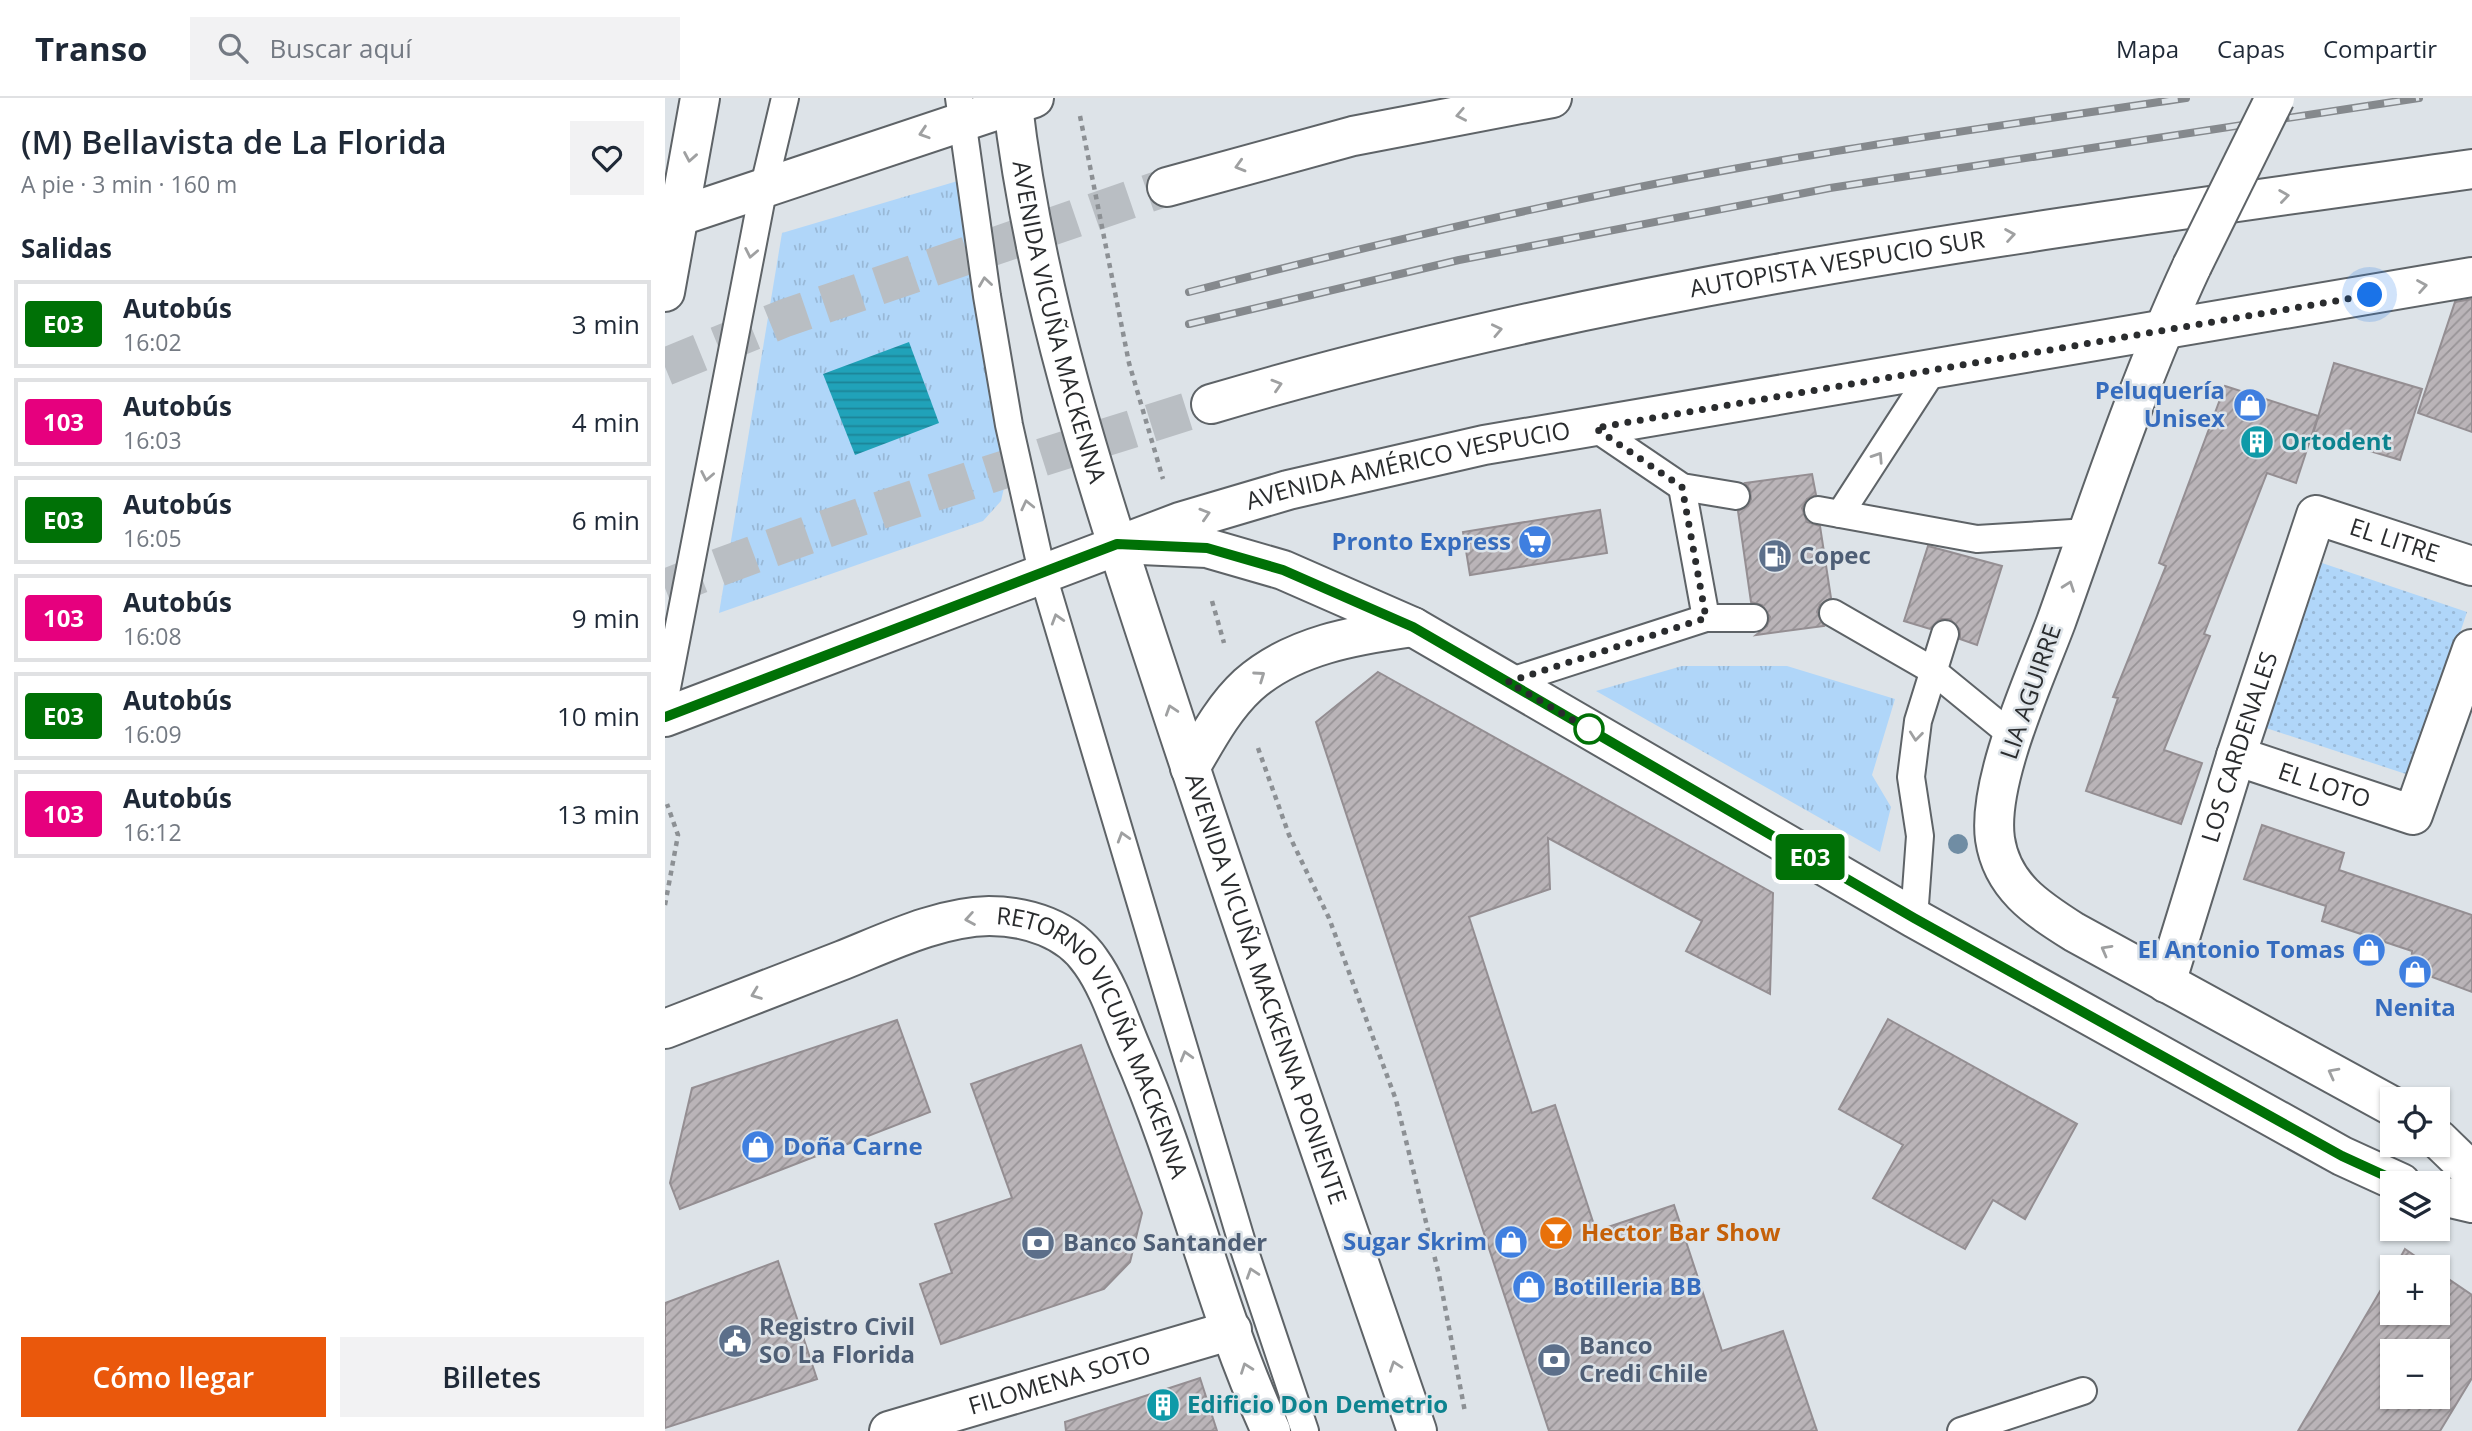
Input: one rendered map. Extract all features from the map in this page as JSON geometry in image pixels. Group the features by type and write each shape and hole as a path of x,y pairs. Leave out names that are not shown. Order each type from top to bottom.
{"main road":[{"path":"665,292 672,218 700,98"},
{"path":"1167,187 1353,136 1552,98"},
{"name":"LIA AGUIRRE","path":"2275,98 2192,266 2128,414 2014,737 1993,814 1995,840 2002,866 2016,890 2037,909 2074,932 2380,1099"},
{"path":"672,218 764,186 960,109 1019,100"},
{"name":"AVENIDA VICUÑA MACKENNA","path":"1019,100 1039,270 1058,348 1117,544"},
{"name":"AUTOPISTA VESPUCIO SUR","path":"1211,404 1390,354 1675,292 2041,230 2472,169"},
{"name":"AVENIDA AMÉRICO VESPUCIO","path":"665,717 1117,544 1185,534 1288,490 1484,445 2472,278"},
{"name":"EL LITRE","path":"2316,515 2472,566"},
{"name":"LOS CARDENALES","path":"2166,983 2236,756 2316,515"},
{"path":"1185,534 1207,548 1283,570 1413,627 1914,918 2342,1156 2380,1173"},
{"name":"AVENIDA VICUÑA MACKENNA PONIENTE","path":"1117,544 1190,768 1417,1431"},
{"path":"1190,768 1218,719 1239,694 1275,666 1305,651 1346,638 1413,627"},
{"name":"EL LOTO","path":"2236,756 2413,815 2472,649"},
{"name":"RETORNO VICUÑA MACKENNA","path":"665,1029 929,928 987,916 1016,918 1045,925 1070,940 1084,954 1104,987 1158,1108 1232,1330 1271,1431"},
{"path":"2450,1151 2472,1172"},
{"path":"2450,1198 2472,1203"},
{"name":"FILOMENA SOTO","path":"889,1431 1232,1330"}],"lane":[{"path":"665,698 764,186 785,98"},
{"path":"960,109 1009,425 1042,572 1239,1233 1305,1431"},
{"path":"1934,369 1829,512 1974,548 2088,532"},
{"path":"1595,428 1682,487 1736,496"},
{"path":"1682,487 1706,618"},
{"path":"1833,613 1932,670 2014,737"},
{"path":"1508,682 1706,618 1753,618"},
{"path":"1914,918 1920,836 1912,777 1918,721 1945,634"},
{"path":"1961,1431 2083,1391"}],"path":[{"path":"1079,111 1129,363 1162,475 1209,590 1239,694 1289,835 1329,918 1396,1101 1439,1275 1466,1418"},
{"path":"665,905 678,835 667,804"}],"green space":[{"path":"961,180 1010,461 1001,501 983,521 719,613 782,233"},
{"path":"2322,563 2467,612 2412,776 2266,728"},
{"path":"1682,666 1787,666 1895,699 1872,775 1891,807 1880,852 1596,691"}],"shaded area":[{"path":"909,342 939,423 855,455 823,374"}],"building":[{"path":"2472,299 2472,432 2418,413 2455,302"},
{"path":"2334,363 2422,389 2400,460 2313,434"},
{"path":"2225,386 2318,416 2296,483 2267,473 2204,634 2210,636 2164,750 2202,763 2181,824 2086,791 2118,698 2113,697 2166,566 2159,563"},
{"path":"1812,474 1816,495 1807,499 1802,508 1807,522 1820,526 1831,598 1820,605 1817,612 1824,626 1756,635 1767,626 1770,617 1762,605 1751,602 1738,511 1748,506 1751,499 1750,490 1745,483"},
{"name":"Pronto Express","path":"1600,510 1607,553 1470,575 1463,532"},
{"path":"1928,546 2002,566 1977,645 1960,639 1960,630 1950,619 1941,619 1930,629 1904,621"},
{"path":"1378,672 1773,893 1770,994 1686,951 1702,921 1548,838 1550,889 1469,917 1532,1113 1555,1105 1596,1231 1674,1205 1722,1351 1783,1331 1817,1431 1549,1431 1316,722"},
{"path":"2262,825 2344,853 2339,870 2472,915 2472,992 2411,969 2412,951 2322,921 2326,906 2244,879"},
{"path":"1888,1019 2077,1124 2025,1219 1993,1200 1965,1249 1873,1198 1903,1145 1839,1109"},
{"name":"Doña Carne","path":"897,1020 930,1112 680,1209 670,1183 692,1088"},
{"name":"Banco Santander","path":"1081,1045 1142,1213 1130,1262 1104,1289 941,1344 920,1284 952,1273 935,1224 1012,1198 971,1084"},
{"path":"2405,1249 2414,1255 2402,1255"},
{"name":"Registro Civil SO La Florida","path":"778,1261 817,1379 665,1428 665,1303"},
{"path":"2450,1280 2472,1295 2472,1378 2440,1431 2298,1431 2380,1291 2380,1325 2450,1325"},
{"name":"Edificio Don Demetrio","path":"1200,1378 1217,1431 1066,1431 1065,1422"}],"tunnel":[{"path":"665,367 785,318 1167,187"},
{"path":"665,588 868,514 1211,404"}],"railway":[{"path":"1189,292 1347,252 1665,182 1870,146 2186,98"},
{"path":"1189,324 1459,260 1830,188 2419,98"}],"bus line":[{"name":"E03","path":"665,717 1117,544 1207,548 1283,570 1413,627 1914,918 2380,1175"}],"place":[{"name":"Peluquería Unisex","path":"2250,405"},
{"name":"Ortodent","path":"2257,442"},
{"name":"Pronto Express","path":"1535,542"},
{"name":"Copec","path":"1775,556"},
{"name":"El Antonio Tomas","path":"2369,950"},
{"name":"Nenita","path":"2415,972"},
{"name":"Doña Carne","path":"758,1147"},
{"name":"Hector Bar Show","path":"1556,1233"},
{"name":"Sugar Skrim","path":"1511,1242"},
{"name":"Banco Santander","path":"1038,1243"},
{"name":"Botilleria BB","path":"1529,1287"},
{"name":"Registro Civil SO La Florida","path":"735,1341"},
{"name":"Banco Credi Chile","path":"1554,1360"},
{"name":"Edificio Don Demetrio","path":"1163,1405"}],"route":[{"path":"1589,729 1597,734 1508,682 1706,618 1682,487 1595,428 2370,295"}]}
